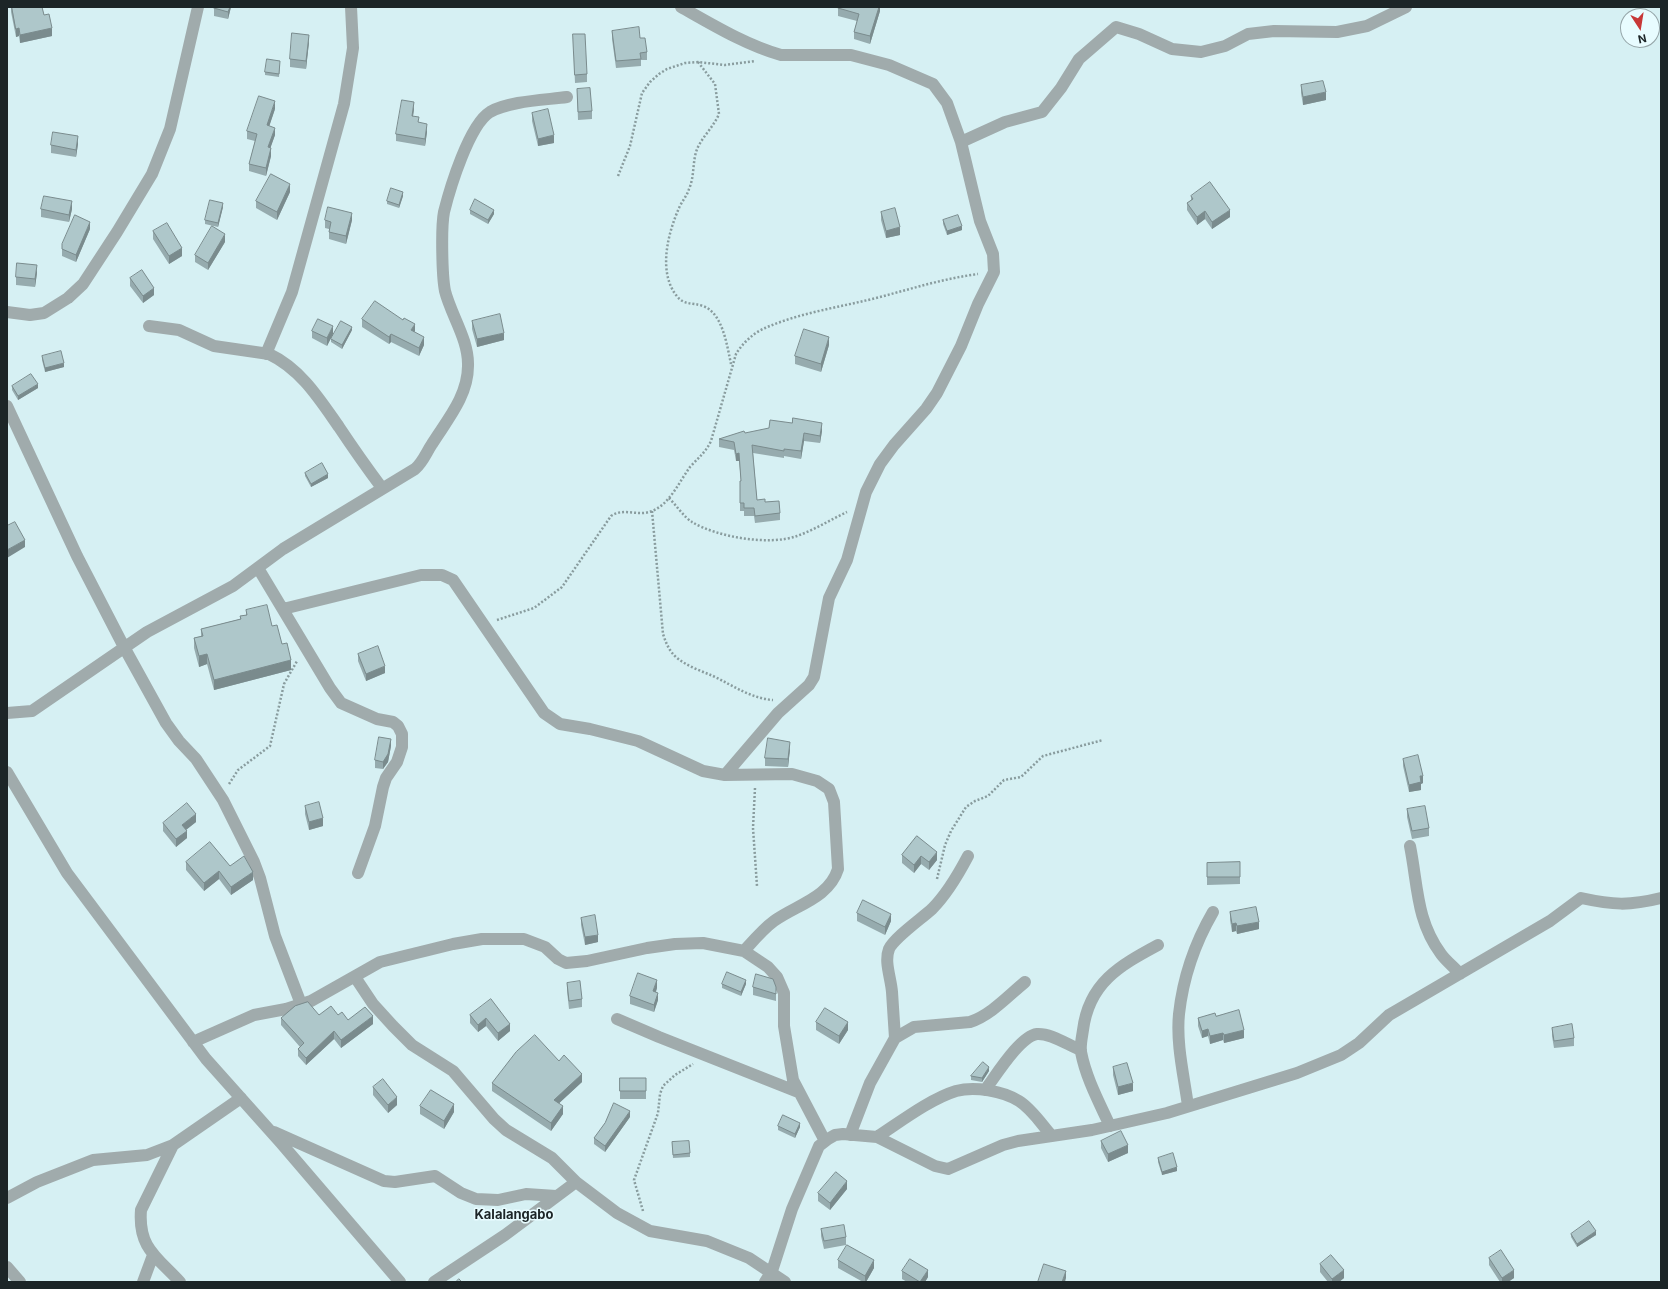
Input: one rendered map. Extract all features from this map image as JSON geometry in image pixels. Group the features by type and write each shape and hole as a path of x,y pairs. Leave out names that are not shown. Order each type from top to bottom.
{"street":[{"path":"7,312 30,314 44,313 68,298 83,284 118,232 152,174 170,128 198,7"},
{"path":"266,354 292,292 341,118 353,48 351,7"},
{"path":"681,7 746,42 781,55 851,55 871,59 909,72 933,84 947,103 961,142 980,221 993,254 994,272 978,304 961,346 940,388 926,409 894,445 880,464 861,505 847,560 829,598 814,677 809,685 778,713 725,775"},
{"path":"961,142 1005,122 1042,112 1061,88 1080,59 1116,27 1139,34 1172,49 1201,52 1225,46 1248,34 1274,31 1337,32 1367,26 1406,7"},
{"path":"7,713 32,711 147,632 233,586 283,549 415,469 422,462 428,448 457,406 466,380 469,365 464,342 445,291 443,275 444,213 465,148 482,118 492,111 512,105 567,96"},
{"path":"149,326 179,330 214,346 266,354 277,358 301,377 317,396 382,488"},
{"path":"7,406 77,556 166,724 196,759 223,800 260,878 275,936 300,1004"},
{"path":"258,568 330,688 341,703 377,719 393,722 398,726 402,734 402,746 397,762 386,778 374,826 358,874"},
{"path":"282,608 421,575 442,574 453,580 544,713 556,722 638,742 703,771 725,775 756,773 800,776 817,781 829,789 834,802 838,869 834,879 819,895 775,920 744,951"},
{"path":"9,779 67,873 193,1042 400,1282"},
{"path":"1410,846 1418,905 1428,935 1442,955 1460,974"},
{"path":"895,1038 892,990 887,965 889,950 893,942 932,909 957,877 968,856"},
{"path":"765,1282 772,1271 792,1209 819,1146 835,1135 877,1137 935,1166 948,1169 1003,1145 1018,1141 1110,1126 1188,1106 1297,1073 1341,1056 1359,1043 1389,1015 1550,921 1581,898 1610,905 1639,904 1661,898"},
{"path":"1188,1106 1179,1035 1179,1014 1187,973 1198,938 1213,912"},
{"path":"193,1042 254,1015 311,1001 355,977 368,968 392,959 453,944 482,939 524,939 545,947 558,959 566,963 586,962 647,948 675,944 703,943 744,951 768,967 782,985 784,993 784,1026 793,1080 825,1141"},
{"path":"1110,1126 1087,1074 1081,1050 1085,1014 1096,993 1107,978 1125,963 1158,945"},
{"path":"355,977 373,1004 412,1045 453,1071 494,1119 512,1134 552,1158 576,1182 617,1213 650,1231 707,1241 749,1258 772,1271 785,1282"},
{"path":"850,1135 870,1083 895,1038 914,1027 970,1022 978,1019 986,1015 1025,982"},
{"path":"617,1018 659,1037 708,1055 798,1092"},
{"path":"985,1090 1005,1063 1024,1042 1033,1036 1045,1035 1081,1050"},
{"path":"877,1137 916,1111 957,1091 985,1090 998,1092 1019,1101 1052,1136"},
{"path":"7,1198 37,1182 93,1160 147,1155 173,1145 241,1098"},
{"path":"271,1131 384,1181 395,1182 436,1176 469,1197 484,1201 498,1200 526,1194 556,1196"},
{"path":"173,1145 141,1210 140,1221 144,1242 153,1255 180,1282"},
{"path":"434,1282 505,1235 576,1182"},
{"path":"143,1282 153,1255"},
{"path":"7,1268 20,1282"}],"path":[{"path":"618,176 630,146 642,93 650,82 667,69 698,62 733,64 781,55"},
{"path":"698,62 709,74 715,84 719,114 698,148 689,189 679,206 672,225 665,267 675,294 682,302 690,305 702,306 710,310 718,320 732,365"},
{"path":"483,624 534,608 562,587 610,516 616,512 641,513 652,511 669,498 690,468 707,449 711,441 732,365 741,346 763,328 828,308 868,300 948,278 994,272"},
{"path":"669,498 692,522 713,531 743,538 774,541 797,536 861,505"},
{"path":"652,511 663,634 669,649 684,662 724,681 744,694 760,698 792,701"},
{"path":"223,800 230,783 238,770 270,746 284,684 305,646"},
{"path":"937,881 945,845 951,831 966,806 988,796 1004,780 1020,777 1043,756 1104,740"},
{"path":"756,773 753,828 757,886"},
{"path":"650,1231 634,1180 658,1113 660,1094 663,1086 676,1075 708,1055"}],"building":[{"path":"12,7 42,7 44,15 49,14 52,28 20,35 19,28 16,29"},
{"path":"230,7 228,12 214,8"},
{"path":"838,7 879,7 870,36 854,32 859,14"},
{"path":"639,27 640,38 645,38 647,52 640,53 641,59 616,61 612,31"},
{"path":"292,33 309,35 306,61 290,59"},
{"path":"573,34 585,34 587,74 575,75"},
{"path":"267,59 280,61 279,74 265,72"},
{"path":"1323,81 1326,92 1303,97 1301,85"},
{"path":"590,88 592,111 578,112 577,89"},
{"path":"259,96 275,101 267,125 275,128 268,147 271,148 266,168 249,164 257,134 247,131"},
{"path":"402,100 414,102 412,116 419,117 418,122 427,124 425,139 396,134"},
{"path":"548,109 554,135 538,139 532,113"},
{"path":"53,132 78,136 76,150 51,145"},
{"path":"271,174 290,184 277,212 256,201"},
{"path":"1210,182 1230,210 1212,222 1205,211 1197,217 1187,203 1193,199 1191,196"},
{"path":"391,188 403,192 399,205 387,201"},
{"path":"44,196 72,201 69,215 41,209"},
{"path":"475,199 494,210 488,220 470,210"},
{"path":"210,200 223,203 218,223 205,220"},
{"path":"328,207 352,213 346,236 329,232 331,222 325,220"},
{"path":"895,208 900,227 886,231 881,212"},
{"path":"75,215 90,222 76,255 62,249 62,244"},
{"path":"958,215 962,226 947,231 943,220"},
{"path":"167,223 182,248 169,256 153,231"},
{"path":"212,226 225,234 208,263 195,255"},
{"path":"17,263 37,265 35,279 16,277"},
{"path":"142,270 154,288 143,296 130,278"},
{"path":"375,301 403,320 404,318 415,324 411,330 424,337 419,348 391,334 389,337 362,319"},
{"path":"500,314 504,333 477,339 472,321"},
{"path":"318,319 333,326 327,338 312,331"},
{"path":"341,321 352,327 342,345 331,339"},
{"path":"804,329 829,337 821,364 795,356"},
{"path":"61,351 64,363 45,368 42,356"},
{"path":"31,374 38,384 18,396 12,386"},
{"path":"793,418 822,423 820,436 804,433 801,451 784,449 784,451 752,445 757,500 765,499 765,502 779,501 780,513 755,516 754,508 744,508 744,503 740,503 741,481 739,453 736,454 734,442 719,439 744,431 745,433 769,428 770,420 792,423"},
{"path":"322,463 328,474 311,484 305,473"},
{"path":"15,522 25,540 7,550 7,526"},
{"path":"267,605 272,626 277,625 282,644 287,643 291,660 214,680 207,654 199,656 194,638 203,636 201,629 241,619 240,616 247,615 246,610"},
{"path":"378,646 385,666 366,674 358,654"},
{"path":"379,737 391,739 388,754 383,762 375,760"},
{"path":"768,738 790,742 788,759 765,758"},
{"path":"1418,755 1423,776 1420,776 1421,782 1409,785 1403,759"},
{"path":"319,802 323,818 309,822 305,806"},
{"path":"187,803 196,814 182,825 187,831 176,839 163,823"},
{"path":"1425,806 1429,828 1412,831 1407,809"},
{"path":"917,836 937,852 929,862 921,856 914,865 902,855"},
{"path":"210,842 230,866 244,856 253,872 231,887 219,871 204,883 186,862"},
{"path":"1240,862 1240,877 1207,877 1207,863"},
{"path":"863,900 891,914 885,927 857,913"},
{"path":"1256,907 1259,922 1237,926 1236,923 1232,924 1230,912"},
{"path":"595,915 598,935 585,937 581,918"},
{"path":"727,972 746,980 741,992 722,984"},
{"path":"638,973 657,980 653,991 658,993 654,1005 630,996"},
{"path":"756,974 773,979 776,987 776,994 753,987"},
{"path":"580,981 582,999 569,1001 567,983"},
{"path":"491,999 510,1024 498,1033 486,1018 478,1025 470,1015"},
{"path":"308,1002 319,1015 331,1006 338,1015 342,1012 348,1020 365,1007 373,1016 341,1040 334,1031 306,1058 298,1049 304,1043 281,1018 295,1006"},
{"path":"825,1008 848,1022 839,1036 816,1022"},
{"path":"1239,1010 1244,1030 1224,1035 1223,1033 1210,1036 1208,1029 1202,1031 1198,1018 1215,1013 1216,1016"},
{"path":"1572,1024 1574,1038 1554,1041 1552,1028"},
{"path":"535,1035 559,1061 564,1055 582,1074 554,1100 563,1106 551,1123 492,1083 516,1052"},
{"path":"983,1062 989,1067 982,1078 971,1076"},
{"path":"1127,1063 1133,1083 1118,1087 1113,1067"},
{"path":"620,1078 646,1078 646,1091 620,1091"},
{"path":"383,1079 397,1097 388,1105 373,1087"},
{"path":"431,1090 454,1104 444,1121 420,1106"},
{"path":"614,1103 630,1111 605,1146 594,1138 605,1123"},
{"path":"783,1115 800,1123 795,1134 778,1126"},
{"path":"1121,1131 1128,1145 1108,1154 1101,1141"},
{"path":"689,1141 690,1153 673,1155 672,1142"},
{"path":"1173,1153 1177,1167 1162,1172 1158,1158"},
{"path":"836,1172 847,1181 830,1203 818,1193"},
{"path":"1589,1221 1596,1231 1577,1244 1571,1234"},
{"path":"844,1225 846,1237 824,1241 821,1229"},
{"path":"847,1245 874,1260 865,1276 838,1260"},
{"path":"1501,1250 1514,1270 1502,1278 1489,1258"},
{"path":"1331,1255 1344,1270 1332,1279 1320,1264"},
{"path":"910,1259 928,1270 920,1282 902,1271"},
{"path":"1044,1264 1066,1271 1062,1282 1038,1282"}],"district":[{"name":"Kalalangabo","path":"514,1215"}]}
